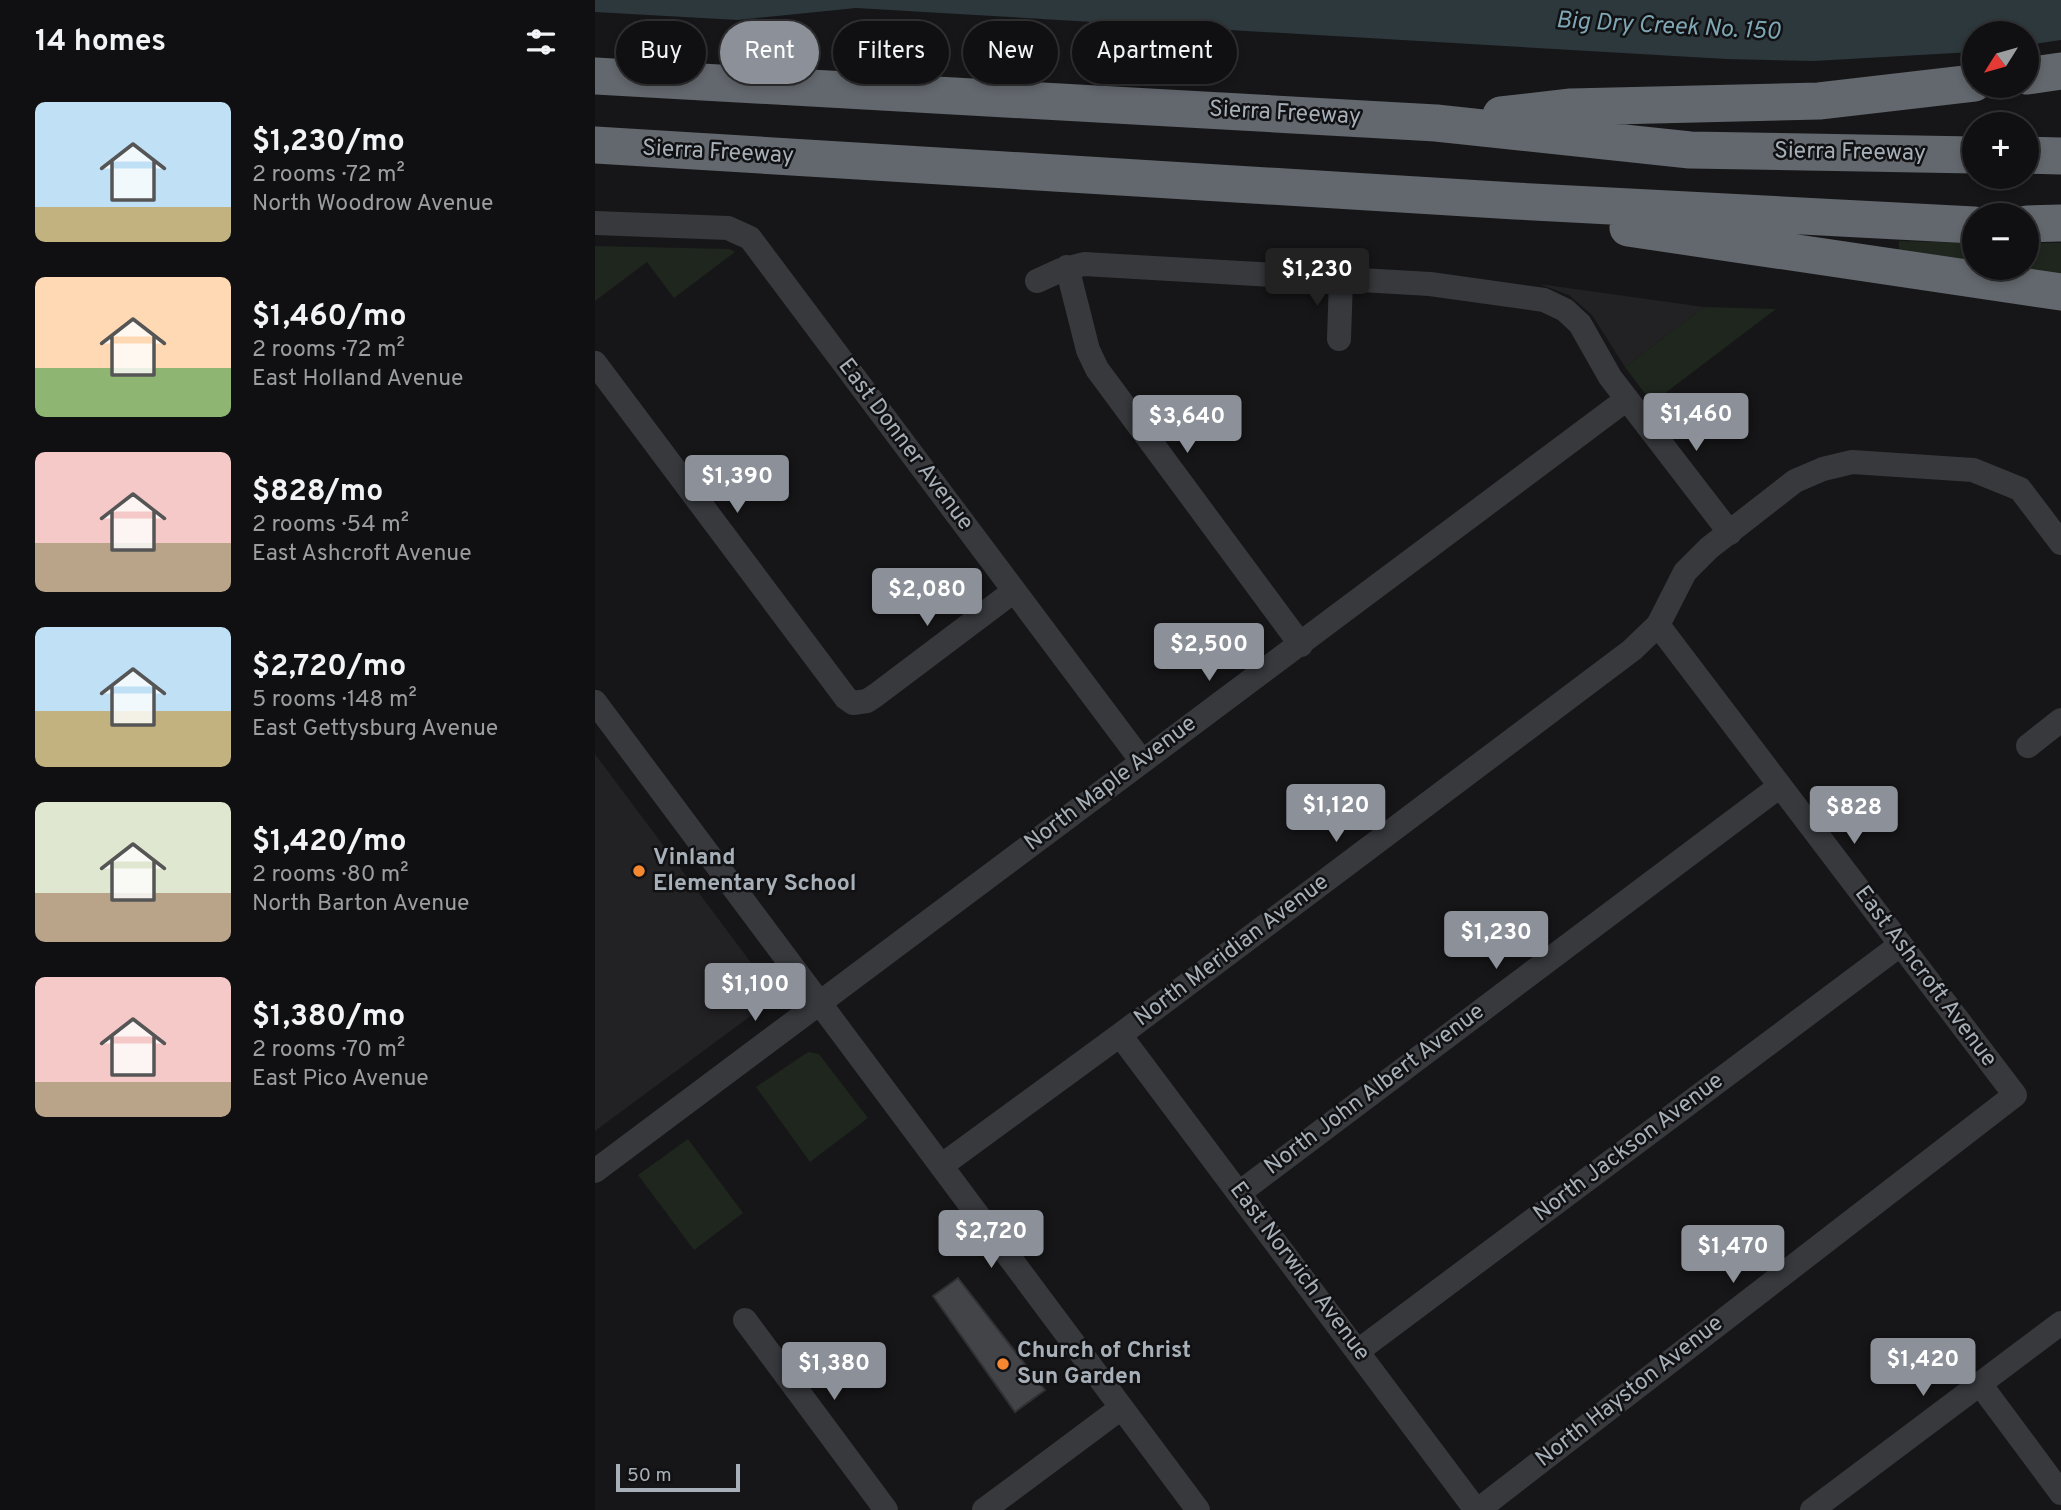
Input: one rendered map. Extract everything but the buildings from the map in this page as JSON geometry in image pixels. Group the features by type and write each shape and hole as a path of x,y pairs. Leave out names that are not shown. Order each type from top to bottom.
{"highway":[{"path":"2039,74 2061,71"},
{"name":"Sierra Freeway","path":"595,76 1436,122 1690,150 1962,155"},
{"path":"1436,122 1571,107 1819,101 1962,84"},
{"name":"Sierra Freeway","path":"595,145 1515,201 1962,224"},
{"path":"2039,155 2061,156"},
{"path":"1515,201 1565,220 2061,292"},
{"path":"2039,224 2061,223"}],"street":[{"name":"East Donner Avenue","path":"595,223 728,228 743,233 765,257 1141,760"},
{"path":"1037,281 1067,267 1084,264 1430,284 1543,300 1565,310 1580,324 1610,377 1730,533"},
{"path":"1067,267 1088,351 1097,369 1301,645"},
{"path":"1339,339 1341,279"},
{"path":"595,363 846,698 859,703 876,695 1014,591"},
{"name":"North Maple Avenue","path":"595,1171 1627,399"},
{"name":"North Meridian Avenue","path":"941,1166 1121,1035 1632,650 1658,625 1685,572 1795,481 1852,462 1973,470 2020,489 2061,543"},
{"name":"East Ashcroft Avenue","path":"1658,625 2015,1095"},
{"path":"595,702 1198,1510"},
{"path":"2028,746 2061,720"},
{"name":"North John Albert Avenue","path":"1239,1193 1780,786"},
{"name":"North Jackson Avenue","path":"1358,1351 1900,945"},
{"name":"East Norwich Avenue","path":"1121,1035 1477,1510"},
{"name":"North Hayston Avenue","path":"1477,1510 2015,1095"},
{"path":"745,1320 886,1510"},
{"path":"1812,1510 2061,1323"},
{"path":"1980,1384 2061,1493"},
{"path":"984,1510 1121,1408"}],"shaded area":[{"path":"1899,241 1962,243 1962,266 1899,257"},
{"path":"2039,243 2061,243 2061,281 2039,278"},
{"path":"595,246 730,249 735,252 674,298 647,262 595,301"},
{"path":"1539,284 1704,307 1625,367 1592,315 1569,295"},
{"path":"1704,307 1776,309 1652,403 1625,367"},
{"name":"Vinland Elementary School","path":"595,754 770,988 772,996 771,1001 595,1131"},
{"path":"808,1052 819,1054 868,1118 810,1162 756,1087"},
{"path":"688,1139 743,1213 694,1250 638,1175"}],"water":[{"name":"Big Dry Creek No. 150","path":"595,0 2061,0 2061,40 2039,43 2039,21 1962,21 1962,53 1814,61 1726,59 1237,30 1237,21 1078,21 856,8 738,20 595,12"}],"place":[{"name":"Vinland Elementary School","path":"639,871"},
{"name":"Church of Christ Sun Garden","path":"1003,1364"}]}
